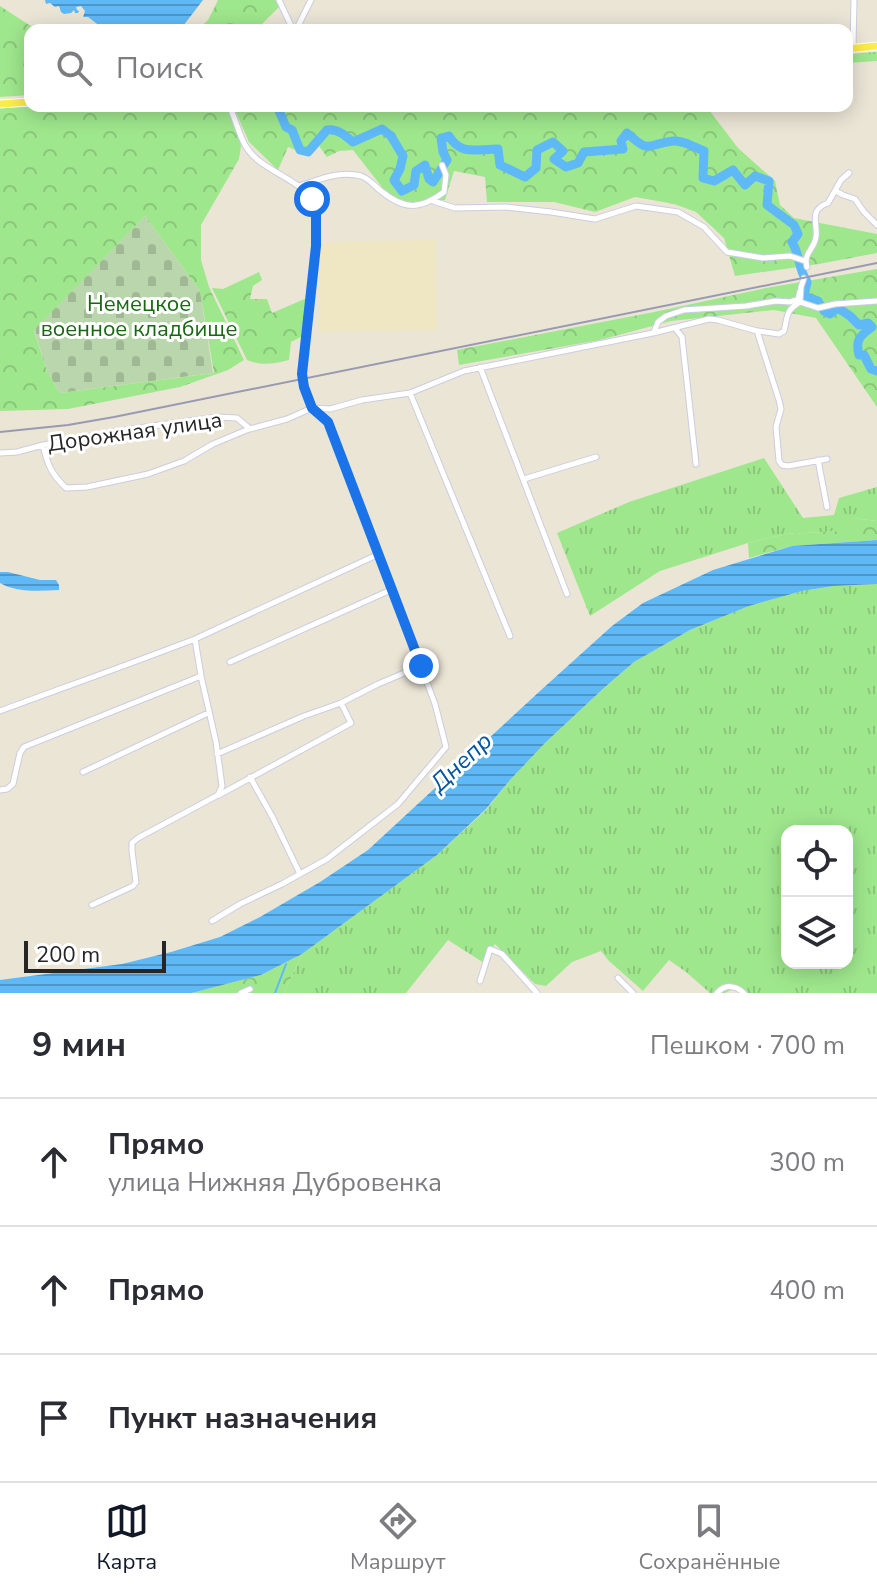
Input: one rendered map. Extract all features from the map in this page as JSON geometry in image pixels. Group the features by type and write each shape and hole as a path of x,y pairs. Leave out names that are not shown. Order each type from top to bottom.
{"main road":[{"path":"853,48 877,46"},
{"path":"0,104 24,102"}],"street":[{"path":"279,0 291,24"},
{"path":"297,24 311,0"},
{"path":"852,24 854,0"},
{"path":"212,921 327,859 398,804 446,747 435,704 328,422 312,408 304,387 302,374 316,246 316,207 299,186 258,159 245,145 232,112"},
{"path":"299,186 342,173 364,177 399,204 419,205 433,201 444,192 446,175 442,165"},
{"path":"433,201 455,208 506,207 595,219 636,206 678,212 704,227 727,252 763,258 790,256 806,264 807,253 816,236 815,215 821,206 828,203 841,180 849,173"},
{"path":"836,191 855,199 877,225"},
{"path":"653,333 658,322 666,316 684,310 790,302 798,299 804,278"},
{"path":"800,291 802,297 787,314 784,331 779,334 757,331 781,409 776,427 779,461 788,466 827,459"},
{"path":"800,302 818,308 877,301"},
{"name":"Дорожная улица","path":"0,453 217,417 237,418 250,429 312,408 330,409 362,400 410,393 480,367 709,319 757,331"},
{"path":"675,328 682,337 696,464"},
{"path":"480,367 567,594"},
{"path":"410,393 510,636"},
{"path":"43,445 53,476 66,488 87,487 148,474 184,461 213,444 250,429"},
{"path":"524,479 596,457"},
{"path":"818,460 827,507"},
{"path":"0,711 195,639 379,554"},
{"path":"230,662 393,589"},
{"path":"195,639 222,786 218,795"},
{"path":"217,754 421,666"},
{"path":"0,790 13,784 24,747 201,676"},
{"path":"92,905 136,882 132,843 138,838 351,723 341,703"},
{"path":"83,772 208,713"},
{"path":"220,774 236,785"},
{"path":"250,777 300,874"},
{"path":"480,981 490,949 502,954 537,993"},
{"path":"618,978 633,993"},
{"path":"717,993 732,986 744,993"},
{"path":"241,993 250,989"}],"shaded area":[{"path":"436,240 437,330 319,332 318,242"}],"green space":[{"path":"218,0 277,0 280,6 262,24 204,24"},
{"path":"0,6 28,24 24,24 24,95 0,97"},
{"path":"877,52 877,61 853,63 853,54"},
{"path":"24,106 24,112 230,112 241,146 239,159 201,225 201,260 209,287 244,360 228,370 180,387 68,409 0,411 0,108","holes":["145,216 200,291 214,373 60,393 47,371 34,331"]},
{"path":"236,112 711,112 738,148 775,181 780,205 794,218 877,234 877,253 735,276 724,238 696,212 674,204 635,197 595,212 554,202 487,202 485,177 454,171 445,200 405,203 385,191 353,150 339,151 327,157 319,146 308,155 288,147 278,170 249,142"},
{"name":"Немецкое военное кладбище","path":"145,216 200,291 213,373 60,393 47,371 34,330"},
{"path":"877,269 877,407 816,318 774,310 671,321 600,340 459,365 457,350"},
{"path":"259,272 262,280 253,286 250,299 267,299 272,313 307,298 303,336 291,342 289,360 268,364 247,360 212,288 223,289"},
{"path":"764,458 803,518 834,515 839,498 877,487 877,521 853,518 842,531 787,534 660,571 590,616 557,533 629,502"},
{"path":"853,518 877,521 877,540 792,546 749,558 748,543 787,534 841,531"},
{"path":"877,584 877,993 746,993 737,987 725,993 710,993 669,960 643,991 601,951 572,962 546,986 535,984 495,944 484,963 448,940 406,993 284,993 302,954 437,855 486,810 546,742 634,662 690,630 749,606 802,591"},
{"path":"302,954 284,993 192,993 261,975"}],"water":[{"path":"45,0 203,0 185,24 97,24 83,17 85,11 81,6 76,7 78,13 74,10 64,14 59,6 46,4"},
{"path":"877,540 877,584 802,591 749,606 690,630 634,662 546,742 486,809 437,855 302,954 261,975 192,993 0,993 0,980 122,964 220,937 260,917 368,850 612,626 643,603 713,570 792,546"},
{"path":"0,572 56,580 59,590 14,588 0,583"}],"waterway":[{"path":"280,112 286,127 292,130 300,150 308,152 327,130 338,131 353,142 382,129 391,136 403,156 394,180 402,191 414,185 416,171 425,165 433,182 447,160 441,138 449,136 464,149 498,149 500,165 525,177 536,168 537,150 553,142 563,151 554,159 566,167 578,163 584,152 623,149 621,141 627,133 645,146 677,141 704,151 703,178 714,181 733,170 745,185 755,176 769,181 767,205 794,225 798,234 792,242 807,282 804,296 818,301 830,314 838,308 859,325 868,323 872,327 860,338 858,350 871,369 877,371"},
{"path":"275,993 286,964"}],"railway":[{"path":"0,432 114,417 877,263"}],"route":[{"path":"312,199 316,207 316,246 302,374 304,387 312,408 328,422 421,666"}],"water label":[{"name":"Днепр","path":"461,762"}]}
